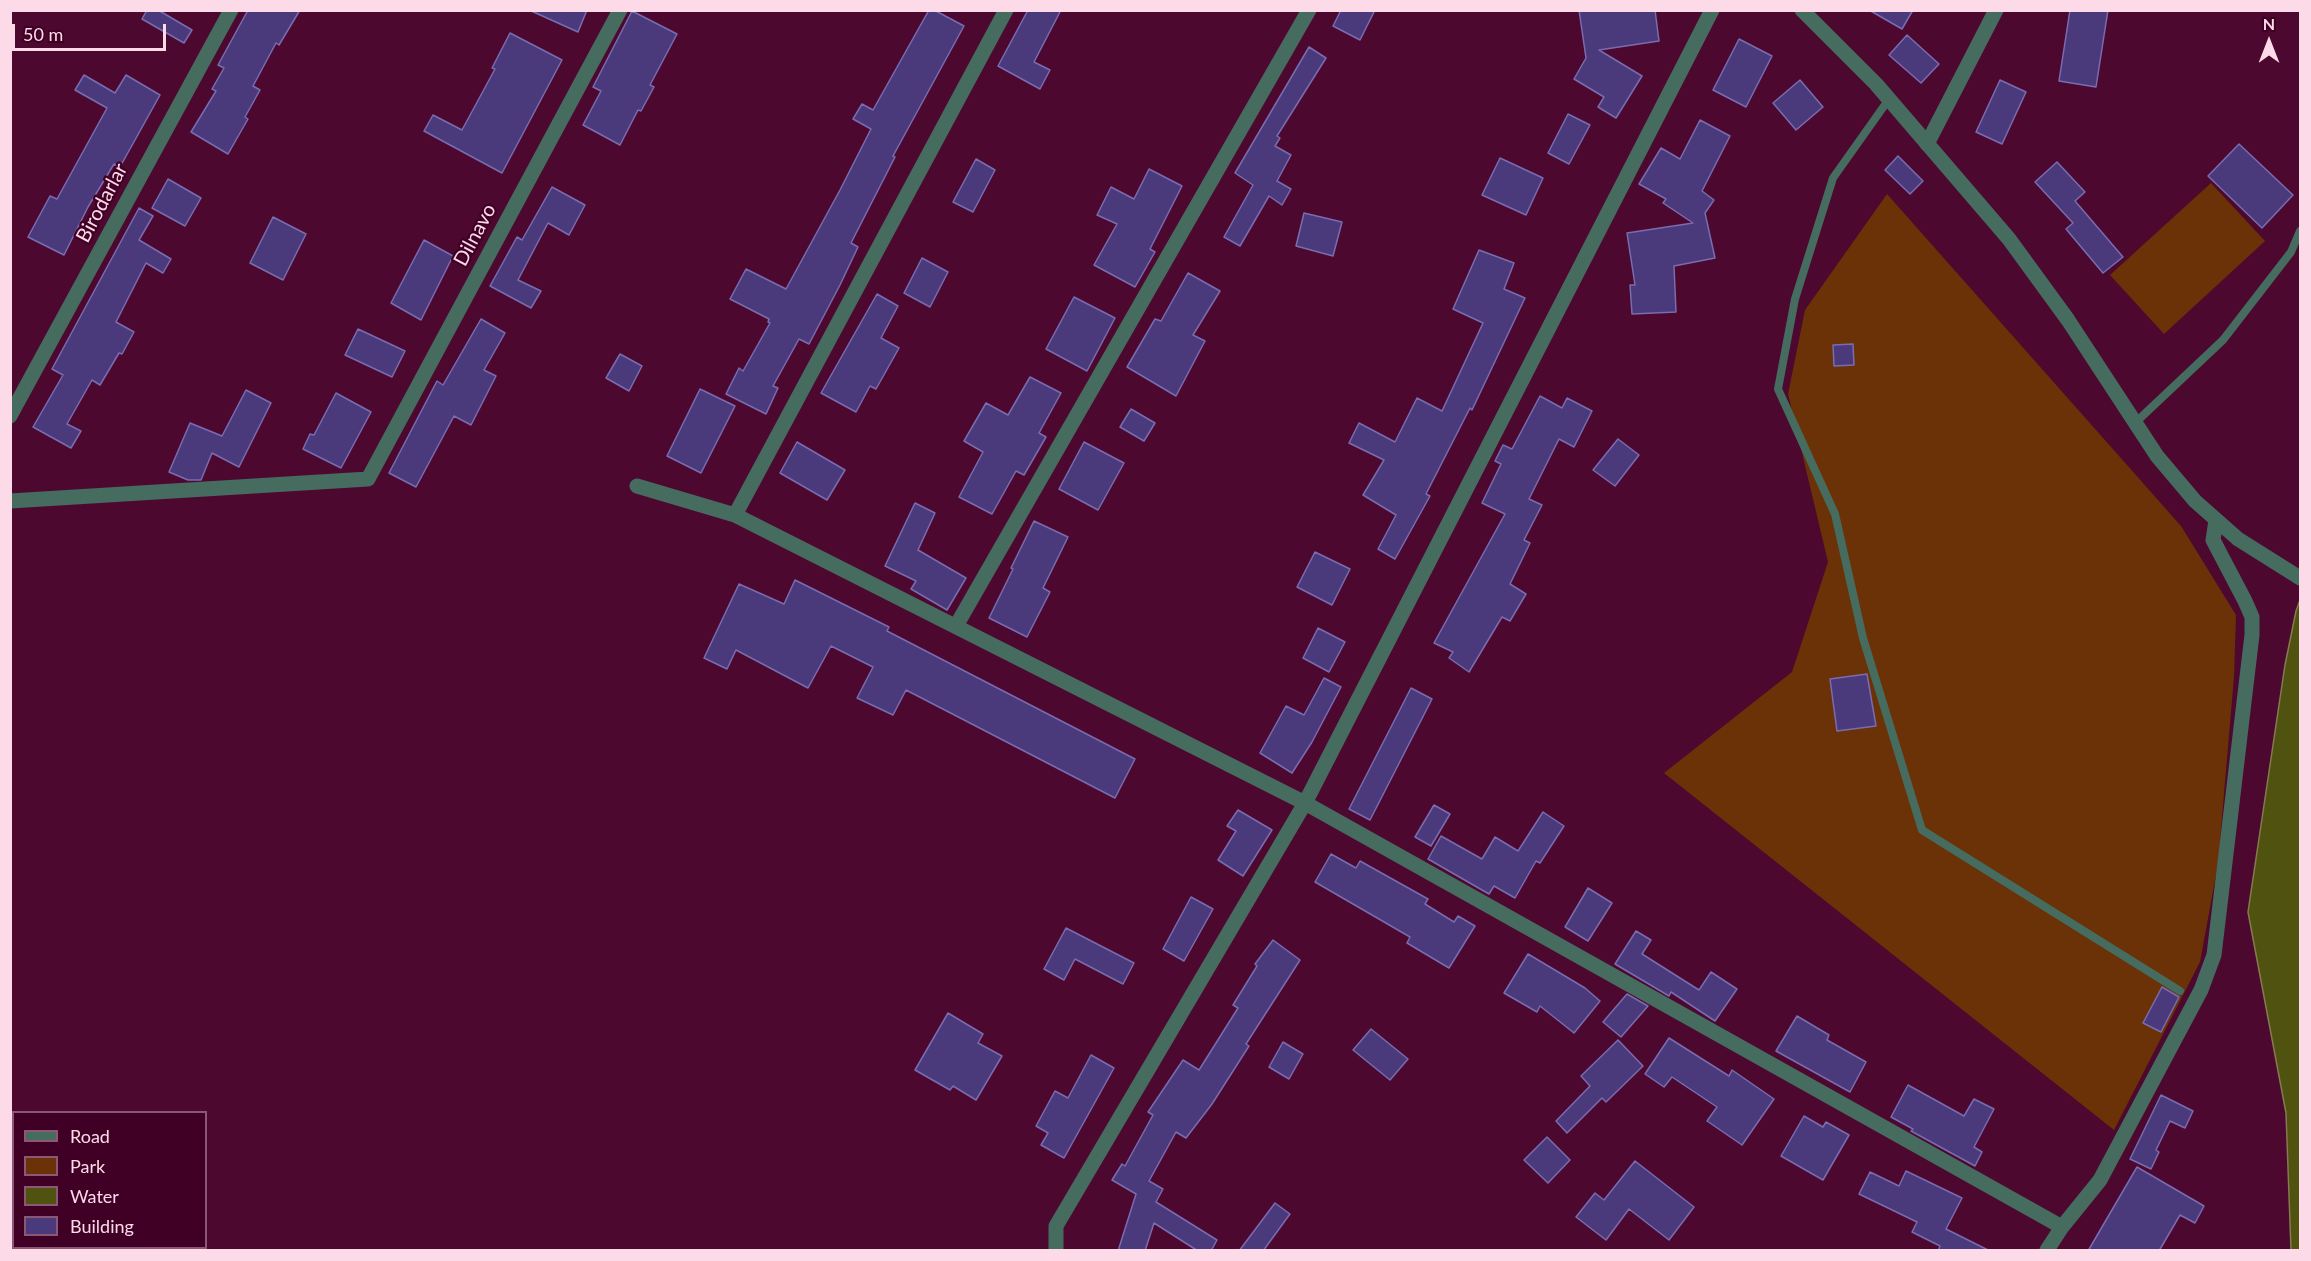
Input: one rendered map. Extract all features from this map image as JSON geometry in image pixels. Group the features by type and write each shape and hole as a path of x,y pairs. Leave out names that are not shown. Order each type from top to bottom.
{"street":[{"name":"Birodarlar","path":"10,416 231,10"},
{"name":"Dilnavo","path":"10,501 368,479 620,10"},
{"path":"735,515 1006,10"},
{"path":"956,626 1309,10"},
{"path":"1056,1251 1056,1226 1305,803 1712,10"},
{"path":"1802,10 1889,99 2009,239 2068,320 2157,456 2182,485 2238,539 2301,578"},
{"path":"1927,144 1996,10"},
{"path":"637,486 735,515 1305,803 2062,1227"},
{"path":"2047,1251 2062,1227 2100,1180 2200,990 2214,955 2252,635 2252,617 2213,540 2216,520"}],"lane":[{"path":"1889,99 1833,178 1795,299 1778,389 1835,514 1863,638 1922,830 2180,991"},
{"path":"2135,423 2223,340 2291,252 2301,231"}],"green space":[{"path":"2211,183 2265,241 2164,334 2110,275"},
{"path":"1887,194 2181,526 2236,615 2234,677 2218,864 2200,962 2114,1130 1664,773 1792,672 1828,562 1788,394 1805,310"}],"water":[{"path":"2300,600 2300,1250 2291,1250 2286,1113 2248,912 2285,665"}],"building":[{"path":"147,10 158,10 192,30 184,43 142,19"},
{"path":"248,10 300,10 279,45 276,43 253,86 260,90 245,117 248,119 228,154 191,132 216,91 212,89 224,68 218,65"},
{"path":"529,10 587,10 578,32"},
{"path":"929,10 934,10 964,26 893,156 895,157 851,243 858,247 840,285 809,344 799,339 773,386 778,388 766,414 726,394 739,368 743,371 770,323 769,319 730,299 746,269 786,289 871,129 853,119 862,104 873,110"},
{"path":"1028,10 1061,10 1034,62 1050,70 1040,89 998,66"},
{"path":"1341,10 1375,10 1360,40 1333,26"},
{"path":"1579,10 1655,10 1659,41 1599,50 1642,76 1616,118 1598,107 1604,97 1574,79 1586,58"},
{"path":"1869,10 1913,10 1902,29"},
{"path":"2070,10 2108,10 2096,87 2059,81"},
{"path":"632,11 677,34 650,85 654,87 641,111 638,110 620,145 583,125 601,91 593,87"},
{"path":"510,33 562,60 502,173 424,131 433,115 462,130 495,69 492,68"},
{"path":"1907,35 1939,64 1921,83 1889,55"},
{"path":"1739,39 1772,56 1746,107 1713,90"},
{"path":"1309,47 1326,58 1277,136 1280,138 1275,146 1291,155 1277,181 1291,189 1282,205 1269,196 1240,246 1224,237 1253,185 1235,173"},
{"path":"84,75 115,93 126,75 160,95 120,167 114,164 88,207 64,255 28,237 50,196 57,199 107,108 75,90"},
{"path":"1800,80 1823,107 1796,130 1773,103"},
{"path":"2000,80 2026,92 2002,144 1976,132"},
{"path":"1568,114 1590,125 1569,164 1548,153"},
{"path":"1700,120 1730,136 1702,191 1714,200 1705,213 1715,258 1674,266 1676,312 1632,314 1630,285 1635,285 1627,233 1693,223 1663,203 1666,199 1639,184 1661,148 1680,159"},
{"path":"2239,144 2293,195 2262,228 2208,176"},
{"path":"1898,156 1923,181 1910,194 1885,170"},
{"path":"1500,158 1543,178 1526,215 1482,195"},
{"path":"976,159 995,170 973,212 953,202"},
{"path":"2057,162 2085,192 2075,201 2123,257 2103,273 2066,229 2073,223 2035,182"},
{"path":"1149,169 1182,186 1150,249 1155,252 1135,287 1094,265 1117,224 1097,215 1111,187 1134,199"},
{"path":"168,179 201,198 185,226 152,208"},
{"path":"552,187 585,205 569,235 548,223 518,280 541,291 531,308 490,286 517,237 522,240"},
{"path":"139,208 153,216 139,240 171,259 163,273 146,263 116,322 134,332 100,385 92,380 67,424 81,431 71,448 33,427 63,375 52,369"},
{"path":"1304,213 1342,222 1333,256 1296,246"},
{"path":"273,217 306,234 283,280 250,263"},
{"path":"424,240 453,256 421,320 391,303"},
{"path":"1479,250 1514,263 1504,289 1525,298 1472,410 1470,408 1426,494 1430,496 1395,559 1378,549 1396,515 1363,495 1384,460 1349,443 1359,423 1395,442 1417,398 1442,411 1483,323 1453,309"},
{"path":"922,258 948,272 930,307 904,293"},
{"path":"1188,273 1220,291 1193,335 1205,341 1176,396 1127,367 1155,319 1161,321"},
{"path":"877,294 898,306 881,338 899,348 876,389 870,386 856,412 821,393"},
{"path":"1074,297 1115,318 1087,371 1046,349"},
{"path":"481,319 505,333 484,370 496,376 471,425 454,416 416,487 389,473 437,381 443,385"},
{"path":"358,329 405,351 392,377 345,355"},
{"path":"1853,344 1854,365 1834,366 1833,345"},
{"path":"620,354 642,366 629,391 606,378"},
{"path":"1030,377 1061,393 1039,433 1046,437 1024,475 1016,471 992,514 959,497 983,452 964,441 986,403 1008,415"},
{"path":"700,389 735,406 701,473 667,456"},
{"path":"246,390 271,403 239,467 212,453 201,480 188,480 169,472 190,423 222,436"},
{"path":"336,393 371,412 341,468 303,449 310,434 314,435"},
{"path":"1540,396 1562,408 1567,398 1592,411 1574,447 1559,439 1529,499 1542,505 1524,540 1530,543 1510,584 1526,594 1510,621 1502,617 1469,672 1449,658 1453,652 1434,643 1505,514 1482,503 1501,464 1495,461 1503,445 1512,449"},
{"path":"1131,409 1155,423 1144,441 1120,427"},
{"path":"1618,439 1639,455 1615,486 1593,470"},
{"path":"797,442 845,470 827,500 780,473"},
{"path":"1084,442 1124,463 1098,510 1059,489"},
{"path":"915,503 935,513 918,550 966,578 947,610 911,589 916,581 885,566"},
{"path":"1034,521 1068,537 1043,588 1050,592 1027,637 989,618"},
{"path":"1315,552 1350,569 1332,605 1297,587"},
{"path":"795,580 889,627 887,631 1135,759 1115,798 906,690 893,715 857,698 873,667 831,646 808,688 736,650 727,669 704,658 739,584 784,604"},
{"path":"1318,628 1345,642 1329,672 1303,658"},
{"path":"1867,674 1876,726 1837,731 1830,679"},
{"path":"1324,678 1341,687 1312,742 1292,773 1260,753 1286,706 1304,715"},
{"path":"1411,688 1432,699 1370,820 1349,809"},
{"path":"1434,805 1450,814 1431,846 1415,837"},
{"path":"1238,810 1272,830 1243,876 1218,860 1236,831 1227,826"},
{"path":"1543,812 1564,826 1540,863 1536,861 1515,898 1494,886 1489,894 1428,859 1441,836 1482,859 1495,837 1518,851"},
{"path":"1331,854 1356,868 1360,861 1428,899 1425,904 1454,922 1458,916 1475,926 1449,968 1407,943 1410,937 1315,882"},
{"path":"1588,888 1612,903 1588,941 1565,927"},
{"path":"1191,897 1213,909 1184,961 1163,949"},
{"path":"1066,928 1134,963 1123,984 1075,959 1064,980 1044,969"},
{"path":"1636,931 1651,940 1642,954 1699,990 1711,972 1737,989 1715,1021 1671,992 1669,996 1615,964"},
{"path":"1273,940 1300,960 1246,1044 1249,1046 1212,1104 1186,1138 1176,1132 1149,1181 1163,1189 1156,1202 1217,1240 1211,1251 1198,1251 1154,1223 1145,1251 1118,1251 1136,1194 1112,1180 1122,1164 1125,1166 1153,1115 1148,1112 1183,1060 1199,1070 1238,1008 1233,1005 1257,966 1255,964"},
{"path":"1528,954 1585,988 1600,1001 1574,1033 1540,1006 1537,1012 1504,993"},
{"path":"2162,987 2179,997 2161,1032 2143,1023"},
{"path":"1627,994 1648,1006 1621,1037 1603,1022"},
{"path":"948,1013 983,1034 978,1043 1002,1056 976,1100 953,1086 950,1090 915,1070"},
{"path":"1797,1016 1829,1035 1827,1040 1866,1062 1850,1092 1776,1051"},
{"path":"1371,1029 1408,1059 1390,1080 1353,1050"},
{"path":"1669,1038 1729,1076 1732,1070 1774,1099 1742,1145 1707,1121 1717,1107 1672,1077 1664,1087 1645,1074"},
{"path":"1618,1040 1643,1066 1606,1102 1602,1098 1567,1133 1556,1121 1590,1086 1581,1076"},
{"path":"1283,1042 1303,1054 1289,1079 1269,1067"},
{"path":"1091,1055 1114,1068 1064,1158 1041,1145 1048,1133 1036,1126 1055,1091 1068,1098"},
{"path":"1908,1085 1964,1116 1974,1099 1994,1109 1974,1147 1982,1152 1975,1166 1911,1131 1913,1129 1891,1117"},
{"path":"2161,1095 2193,1111 2185,1128 2170,1121 2156,1150 2159,1152 2151,1169 2130,1159"},
{"path":"1804,1116 1823,1127 1826,1122 1849,1135 1823,1180 1781,1156"},
{"path":"1547,1137 1570,1160 1548,1183 1524,1160"},
{"path":"1635,1161 1694,1207 1669,1240 1629,1209 1606,1240 1576,1217 1595,1193 1604,1200"},
{"path":"2137,1167 2204,1206 2195,1223 2180,1215 2159,1251 2088,1251"},
{"path":"1906,1171 1962,1198 1946,1229 1990,1251 1938,1251 1940,1246 1912,1232 1917,1222 1859,1194 1870,1172 1899,1186"},
{"path":"1275,1203 1290,1214 1263,1251 1239,1251"}]}
